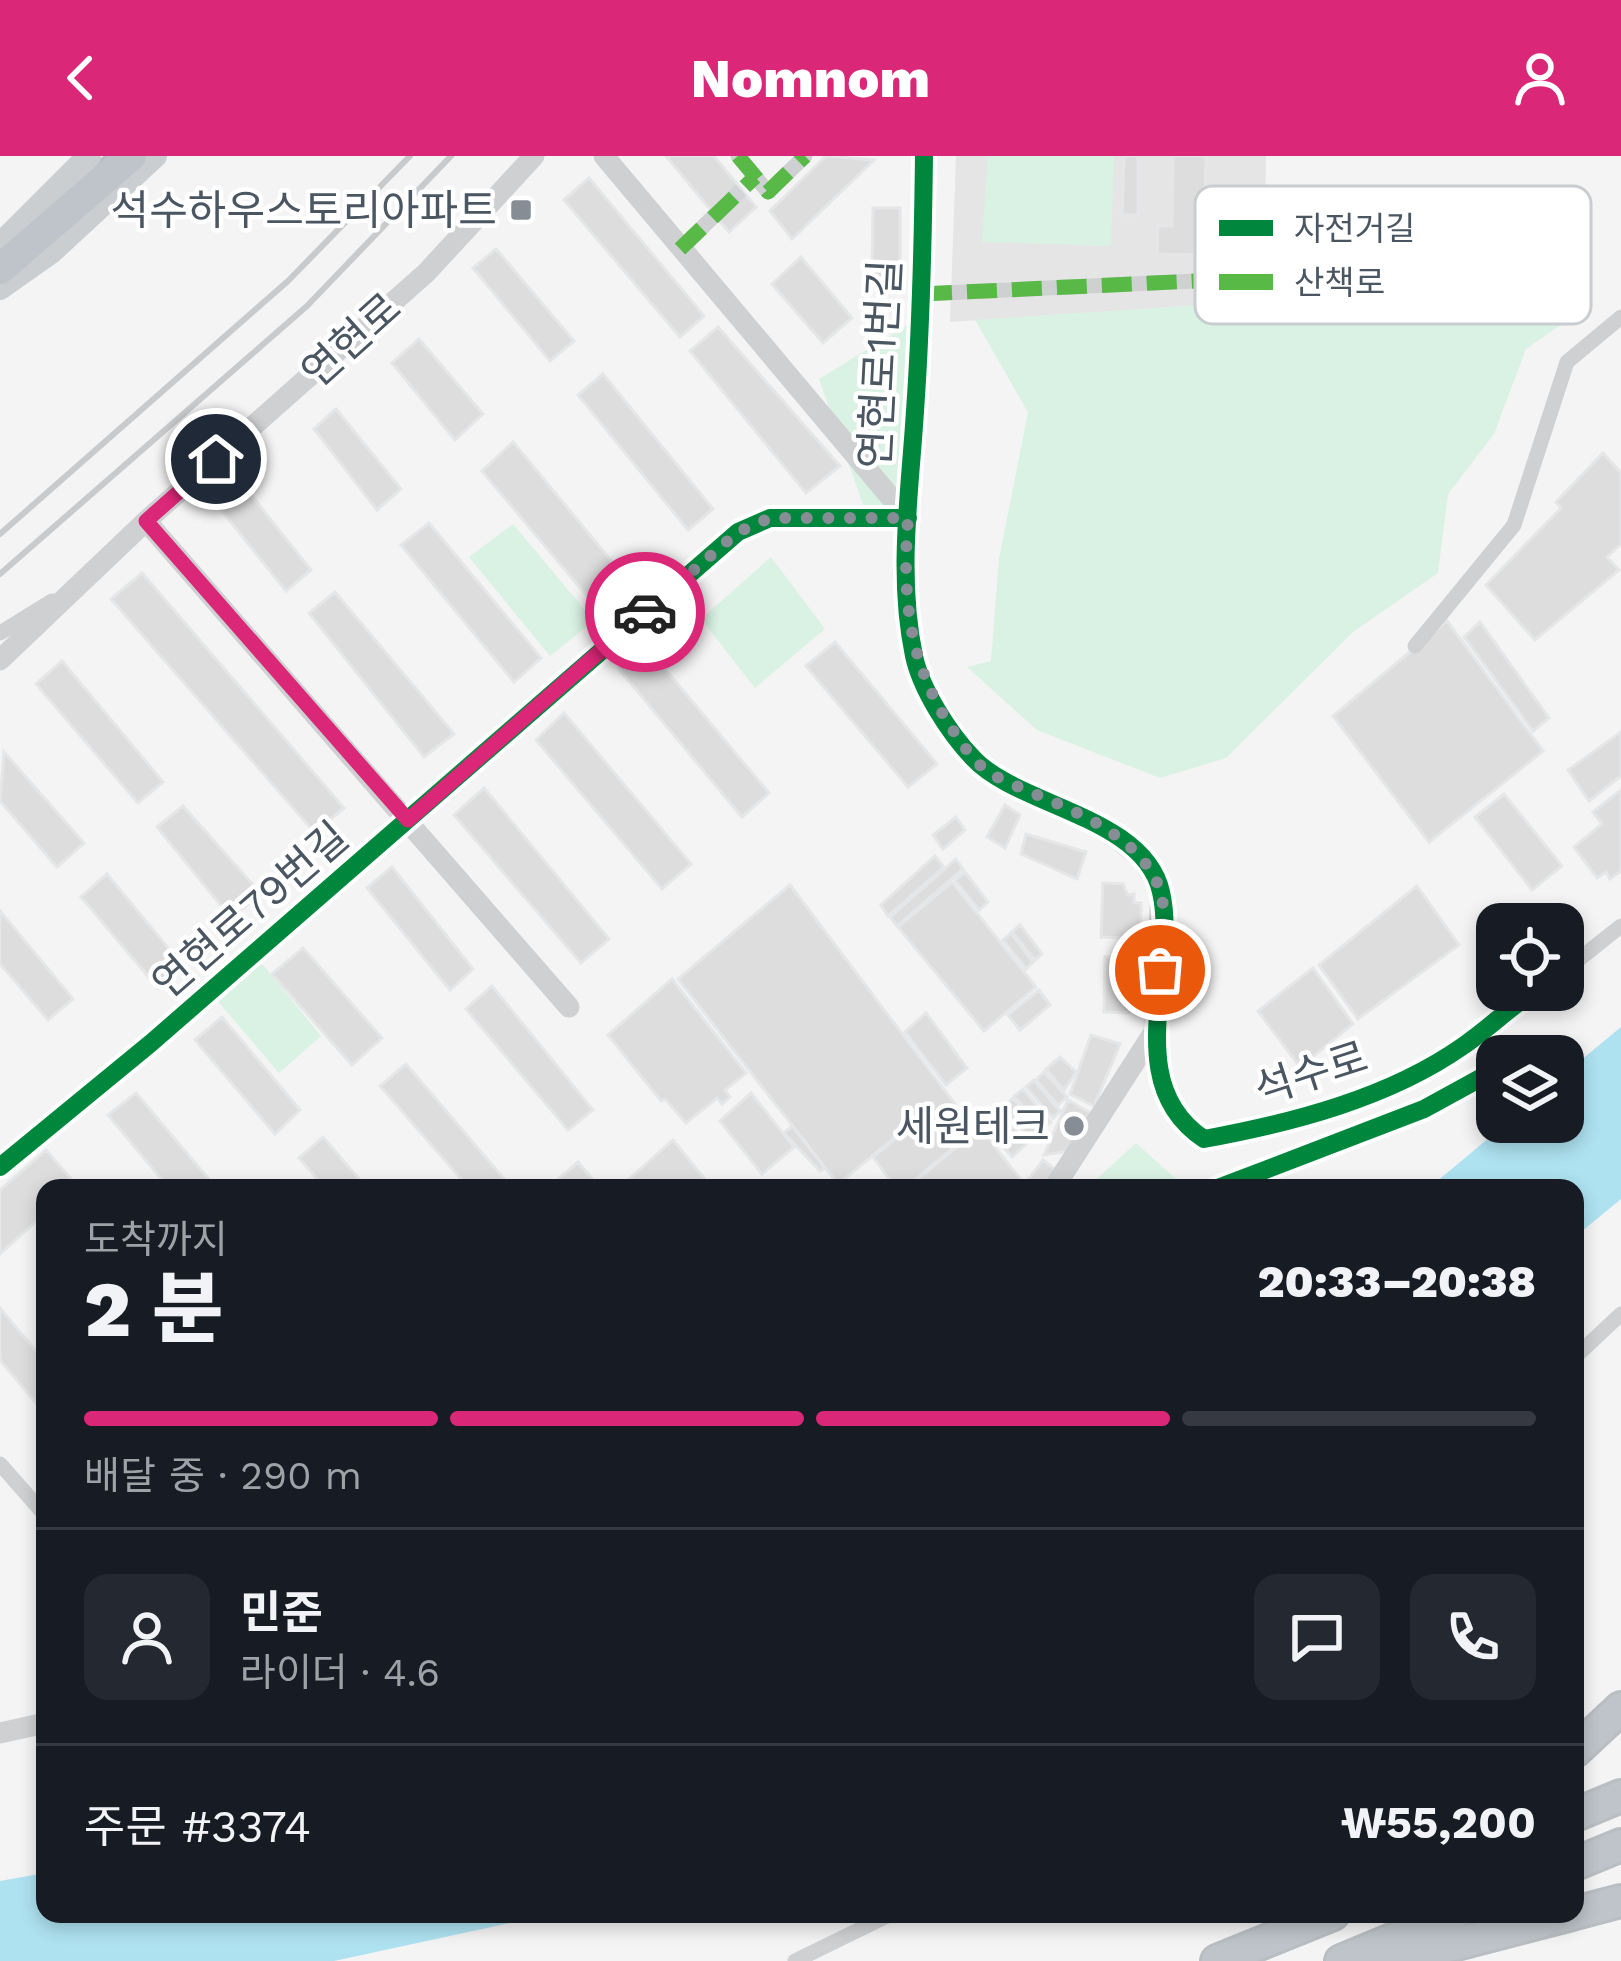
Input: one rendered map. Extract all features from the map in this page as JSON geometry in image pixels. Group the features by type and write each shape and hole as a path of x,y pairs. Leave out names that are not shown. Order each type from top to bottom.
{"highway":[{"path":"0,268 131,156"},
{"path":"1584,1743 1621,1708"},
{"path":"1584,1811 1621,1796"},
{"path":"1584,1860 1621,1845"},
{"path":"1584,1911 1621,1901"},
{"path":"1222,1959 1285,1923"},
{"path":"1222,1959 1311,1923"},
{"path":"1341,1961 1432,1923"},
{"path":"1391,1961 1539,1923"}],"main road":[{"path":"0,245 88,156"},
{"path":"0,288 52,252 154,156"}],"street":[{"name":"연현로","path":"0,660 95,575 146,521 426,273 534,156"},
{"path":"604,156 908,518"},
{"path":"738,156 768,192 805,156"},
{"name":"연현로1번길","path":"924,156 922,294 903,575 914,660 971,757 992,774 1073,811 1142,859 1161,890 1154,1032"},
{"path":"741,190 755,177"},
{"path":"680,250 715,215"},
{"path":"922,294 1195,281"},
{"path":"1415,646 1514,525 1567,362 1621,317"},
{"name":"연현로79번길","path":"0,1167 738,532 770,518 908,518"},
{"path":"146,521 569,1007"},
{"path":"0,633 95,575"},
{"path":"1584,955 1621,926"},
{"name":"석수로","path":"1154,1032 1172,1108 1204,1139 1306,1115 1397,1084 1465,1045 1509,1011"},
{"path":"1060,1179 1154,1032"},
{"path":"1584,1349 1621,1314"},
{"path":"0,1464 36,1505"},
{"path":"0,1732 36,1725"},
{"path":"795,1961 873,1923"}],"shaded area":[{"path":"956,156 1266,156 1266,186 1195,186 1195,306 950,322"}],"green space":[{"path":"988,156 1114,156 1111,246 982,242"},
{"path":"1195,306 1195,324 1562,324 1526,349 1494,434 1448,494 1438,573 1353,632 1226,758 1160,778 1037,730 967,667 991,661 999,559 1028,412 975,320"},
{"path":"922,316 908,518 868,519 819,379"},
{"path":"513,524 594,621 550,656 469,557"},
{"path":"771,557 825,629 755,688 701,619"},
{"path":"259,960 321,1036 279,1073 216,999"},
{"path":"1136,1143 1176,1179 1097,1179"}],"water":[{"path":"1621,1027 1621,1199 1584,1230 1584,1179 1440,1179 1483,1143 1584,1143 1584,1058"},
{"path":"36,1875 36,1923 509,1923 334,1961 0,1961 0,1881"}],"building":[{"path":"666,156 714,156 756,207 729,232"},
{"path":"826,156 874,160 792,239 770,211"},
{"path":"1124,156 1138,156 1138,215 1122,215"},
{"path":"1173,156 1206,156 1205,186 1195,186 1195,255 1157,254 1158,226 1172,226"},
{"path":"589,178 704,316 680,337 564,200"},
{"path":"873,208 900,208 900,286 872,286"},
{"path":"496,249 574,341 550,361 473,268"},
{"path":"801,257 852,318 823,343 772,284"},
{"path":"718,327 840,466 806,493 690,351"},
{"path":"419,339 483,414 455,440 392,363"},
{"path":"603,374 713,509 688,530 578,395"},
{"path":"336,409 401,489 377,510 314,429"},
{"path":"513,442 628,581 598,609 482,471"},
{"path":"1603,453 1621,473 1621,544 1607,557 1619,570 1535,640 1486,585 1561,508 1556,502"},
{"path":"247,490 311,570 286,591 222,511"},
{"path":"429,523 541,658 514,682 401,545"},
{"path":"142,573 344,808 315,833 111,599"},
{"path":"335,592 454,734 424,757 309,613"},
{"path":"1447,621 1543,751 1429,842 1333,716"},
{"path":"1480,622 1549,718 1533,731 1464,637"},
{"path":"835,642 937,764 908,787 806,666"},
{"path":"644,644 769,793 742,817 618,668"},
{"path":"62,661 163,782 138,803 36,684"},
{"path":"564,713 691,864 662,889 536,740"},
{"path":"1621,732 1621,776 1589,801 1568,770"},
{"path":"4,752 84,843 57,867 0,801"},
{"path":"484,788 609,939 581,963 454,815"},
{"path":"1621,790 1621,871 1610,879 1606,872 1597,878 1574,847 1602,824 1593,812"},
{"path":"1504,794 1562,866 1532,890 1475,817"},
{"path":"1005,805 1020,815 1005,848 987,837"},
{"path":"183,806 261,894 231,918 157,827"},
{"path":"956,817 965,830 943,849 933,835"},
{"path":"1026,834 1086,852 1077,879 1021,854"},
{"path":"935,856 944,867 888,916 881,905"},
{"path":"956,859 963,869 897,926 890,917"},
{"path":"392,867 473,969 450,990 367,888"},
{"path":"965,872 988,902 979,910 955,880"},
{"path":"107,874 183,966 158,988 81,897"},
{"path":"952,882 1036,987 984,1031 898,927"},
{"path":"1103,883 1123,884 1128,895 1134,894 1134,903 1141,903 1141,939 1101,937"},
{"path":"790,885 955,1104 934,1123 926,1112 844,1179 834,1179 678,979"},
{"path":"1417,886 1459,945 1358,1019 1319,965"},
{"path":"0,911 73,999 48,1020 0,964"},
{"path":"1020,925 1042,954 1035,960 1012,932"},
{"path":"1011,933 1033,962 1026,969 1003,940"},
{"path":"303,948 382,1038 352,1065 272,974"},
{"path":"1105,957 1147,957 1147,976 1139,976 1139,993 1133,993 1129,1013 1104,1012"},
{"path":"1313,968 1353,1024 1300,1067 1258,1011"},
{"path":"672,979 746,1073 725,1090 730,1097 722,1104 717,1098 686,1123 665,1099 661,1101 608,1035"},
{"path":"492,986 593,1110 568,1130 466,1009"},
{"path":"1039,990 1050,1005 1020,1030 1008,1015"},
{"path":"926,1013 967,1068 946,1085 905,1032"},
{"path":"222,1017 300,1110 275,1134 195,1040"},
{"path":"1091,1035 1120,1044 1094,1106 1070,1094"},
{"path":"1060,1057 1076,1072 1064,1090 1046,1069"},
{"path":"406,1064 504,1179 461,1179 380,1086"},
{"path":"1044,1072 1067,1097 1058,1105 1036,1080"},
{"path":"1034,1080 1060,1111 1053,1118 1026,1087"},
{"path":"1023,1089 1051,1122 1042,1129 1014,1096"},
{"path":"136,1093 209,1179 161,1179 108,1115"},
{"path":"751,1093 794,1147 762,1174 720,1121"},
{"path":"1013,1098 1041,1131 1031,1140 1004,1107"},
{"name":"세원테크","path":"1068,1100 1094,1115 1075,1150 1044,1155"},
{"path":"1000,1111 1026,1144 1012,1157 986,1126"},
{"path":"926,1114 952,1149 916,1179 889,1179 873,1157"},
{"path":"792,1126 825,1168 820,1171 784,1133"},
{"path":"980,1128 1020,1179 918,1179"},
{"path":"323,1137 359,1179 317,1179 299,1158"},
{"path":"673,1140 705,1179 629,1179"},
{"path":"46,1150 71,1179 36,1179 36,1222 0,1254 0,1190"},
{"path":"1043,1160 1060,1173 1056,1179 1029,1179"},
{"path":"578,1162 592,1179 558,1179"},
{"path":"0,1308 36,1351 36,1403 0,1360"}],"tunnel":[{"path":"715,215 741,190"}],"railway":[{"path":"0,534 288,281 410,156"},
{"path":"0,574 307,306 451,156"}],"marked path":[{"path":"738,156 768,192 805,156"},
{"path":"680,249 755,177"},
{"path":"922,294 1195,281"}],"cycle path":[{"path":"924,156 906,564 914,656 937,710 973,758 1019,788 1106,829 1150,866 1161,892 1165,922 1158,1057 1164,1088 1178,1115 1204,1139 1339,1106 1434,1064 1509,1011"},
{"path":"0,1167 151,1043 738,532 770,518 908,518"},
{"path":"1241,1179 1424,1109 1476,1081"}],"way so far":[{"path":"645,612 738,532 770,518 908,518 903,575 914,660 931,696 971,757 992,774 1073,811 1142,859 1161,890 1160,970"}],"place":[{"name":"석수하우스토리아파트","path":"521,210"},
{"name":"세원테크","path":"1074,1126"}],"route":[{"path":"216,459 146,521 408,820 645,612"}]}
